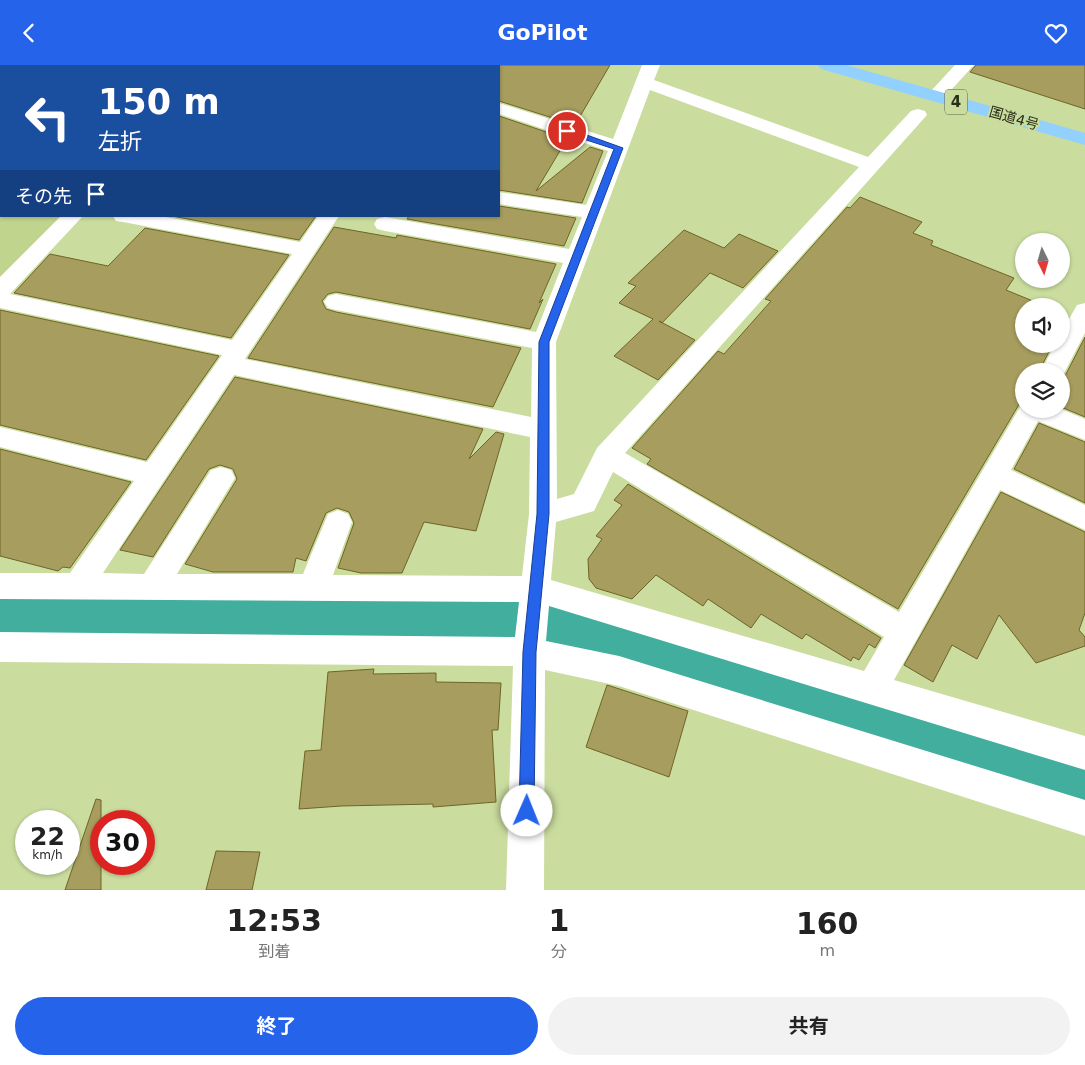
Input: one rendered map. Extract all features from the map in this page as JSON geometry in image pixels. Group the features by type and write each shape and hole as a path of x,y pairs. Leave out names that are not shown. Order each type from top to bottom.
{"highway":[{"name":"国道4号","path":"827,65 1085,139"}],"street":[{"path":"936,96 965,65"},
{"path":"525,890 529,652 537,589 543,514 544,342 648,74 872,165"},
{"path":"500,108 619,148"},
{"path":"543,514 584,503 607,455 918,115"},
{"path":"500,198 594,213"},
{"path":"0,291 73,217"},
{"path":"128,217 306,250"},
{"path":"78,586 328,217"},
{"path":"385,224 577,258"},
{"path":"0,300 544,431"},
{"path":"336,302 544,342"},
{"path":"1056,363 1085,311"},
{"path":"872,689 1027,418"},
{"path":"1058,418 1085,430"},
{"path":"0,437 154,475"},
{"path":"607,455 904,632"},
{"path":"995,475 1085,518"},
{"path":"152,586 221,477"},
{"path":"313,588 338,522"},
{"path":"0,586 537,589 1085,753"},
{"path":"0,647 529,652 619,671 1085,818"}],"shaded area":[{"path":"0,217 60,217 0,277"}],"building":[{"path":"500,65 610,65 575,125 500,101"},
{"path":"976,65 1085,65 1085,109 970,72"},
{"path":"500,116 567,139 536,191 590,147 603,151 582,203 500,190"},
{"path":"860,197 922,222 913,233 933,241 931,245 1014,278 1006,290 1026,298 1015,298 1015,353 1048,353 1043,363 1015,363 1015,411 898,609 647,464 651,459 632,448 718,351 724,354 771,301 765,299 847,207 850,208"},
{"path":"500,206 576,218 564,246 407,219 408,217 500,217"},
{"path":"177,217 315,217 299,240"},
{"path":"334,227 396,238 397,235 556,264 530,329 336,292 328,294 322,301 326,309 336,312 521,348 493,407 248,358"},
{"path":"145,228 289,255 231,338 14,293 50,254 108,266"},
{"path":"684,230 724,248 739,234 778,251 743,288 710,273 662,323 695,340 658,380 614,356 653,319 619,303 636,286 628,283"},
{"path":"0,310 219,356 146,460 0,425"},
{"path":"1085,337 1085,417 1070,411 1070,366"},
{"path":"235,377 483,429 469,459 496,432 504,434 476,531 424,522 402,573 361,573 338,568 354,523 349,512 337,508 326,513 306,561 296,558 293,572 213,572 185,564 237,479 233,469 220,465 209,469 153,557 120,550"},
{"path":"1039,423 1085,442 1085,503 1014,469"},
{"path":"0,449 131,482 70,568 63,567 58,571 0,556"},
{"path":"628,484 881,638 875,648 869,644 859,660 853,657 851,661 806,634 802,639 761,614 751,628 708,599 703,606 656,575 632,599 596,588 589,579 588,559 602,539 596,536 622,505 614,500"},
{"path":"1001,492 1085,532 1085,613 1079,630 1085,637 1085,646 1036,663 999,615 977,659 952,645 933,682 904,665"},
{"path":"374,669 373,674 436,673 436,682 501,683 498,730 492,730 496,802 433,807 433,804 299,809 305,751 321,750 328,672"},
{"path":"607,685 688,711 669,777 586,747"},
{"path":"96,799 101,800 101,810 92,810"},
{"path":"90,817 90,875 101,875 101,890 65,890 70,875 80,875 80,846"},
{"path":"216,851 260,852 252,890 206,890"}],"waterway":[{"path":"0,619 584,629 1085,785"}],"route":[{"path":"527,811 529,652 537,589 543,514 544,342 619,148 567,131"}]}
